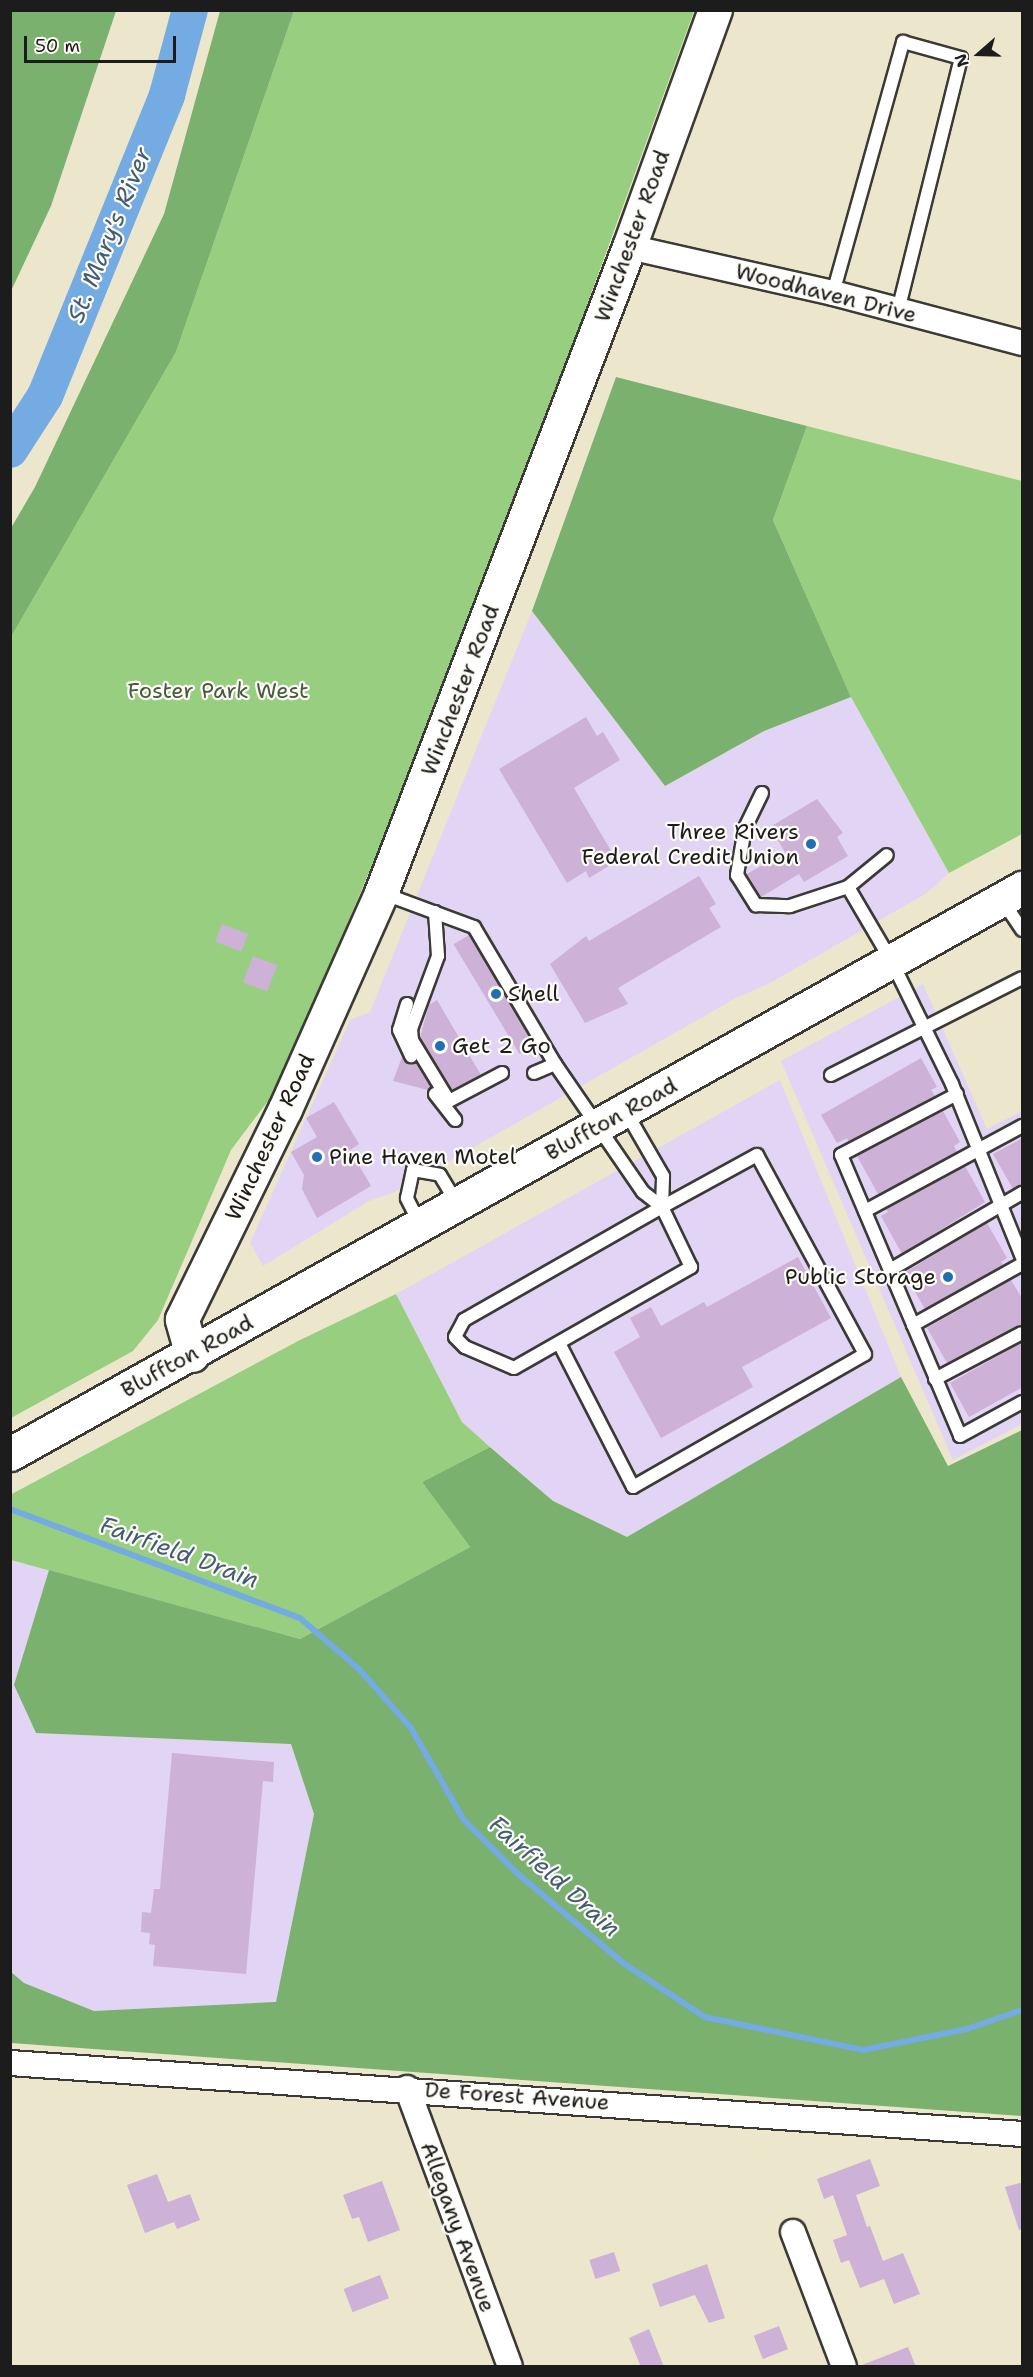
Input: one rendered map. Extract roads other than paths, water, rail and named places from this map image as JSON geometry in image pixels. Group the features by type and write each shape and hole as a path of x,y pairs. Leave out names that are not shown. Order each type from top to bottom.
{"street":[{"name":"Winchester Road","path":"192,1355 182,1319 285,1109 381,893 629,247 715,10"},
{"name":"Woodhaven Drive","path":"629,247 833,294 1023,343"},
{"name":"Bluffton Road","path":"12,1453 192,1355 1012,894"},
{"name":"De Forest Avenue","path":"10,2063 407,2088 1023,2134"},
{"name":"Allegany Avenue","path":"407,2088 510,2367"},
{"path":"793,2232 844,2367"}],"lane":[{"path":"833,294 903,42 961,58 898,310"},
{"path":"762,793 745,828 737,875 756,905 790,906 848,887 887,855"},
{"path":"848,887 892,962 957,1094 1023,1257"},
{"path":"381,893 474,927 555,1064 613,1118 663,1176 662,1208"},
{"path":"1012,894 1023,930"},
{"path":"435,912 438,956 411,1029 412,1040 449,1101 456,1100 502,1073"},
{"path":"831,1075 1023,978"},
{"path":"407,1004 399,1030 401,1038 445,1112 455,1120"},
{"path":"534,1073 555,1064"},
{"path":"957,1094 841,1155 960,1436 1023,1402"},
{"path":"559,1343 633,1487 866,1354 757,1155 662,1208 464,1320 455,1337 465,1347 514,1368 691,1267 662,1208 643,1192 613,1118"},
{"path":"865,1211 1023,1126"},
{"path":"421,1225 407,1198 413,1170 440,1174 458,1205"},
{"path":"890,1270 1023,1193"},
{"path":"913,1325 1023,1264"},
{"path":"936,1379 1023,1333"}],"waterway":[{"name":"St. Mary's River","path":"10,450 45,396 167,95 190,10"},
{"name":"Fairfield Drain","path":"10,1509 300,1618 360,1670 411,1728 464,1820 517,1873 623,1963 705,2017 863,2050 967,2029 1022,2010"}],"place":[{"name":"Three Rivers Federal Credit Union","path":"811,844"},
{"name":"Shell","path":"496,994"},
{"name":"Get 2 Go","path":"440,1046"},
{"name":"Pine Haven Motel","path":"317,1157"},
{"name":"Public Storage","path":"948,1277"}],"park label":[{"name":"Foster Park West","path":"218,691"}]}
